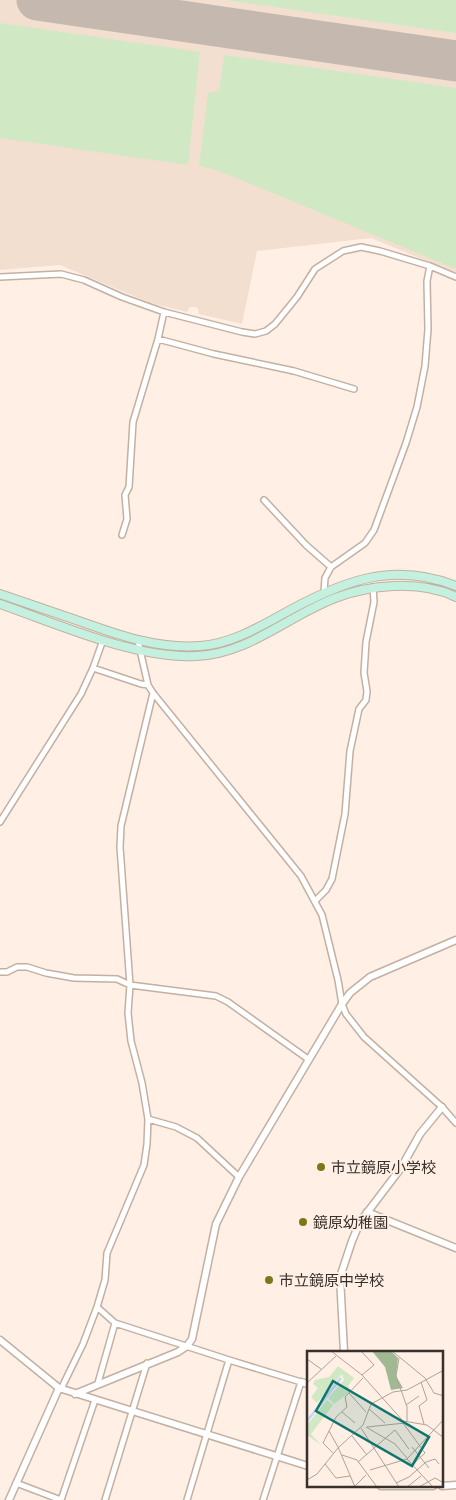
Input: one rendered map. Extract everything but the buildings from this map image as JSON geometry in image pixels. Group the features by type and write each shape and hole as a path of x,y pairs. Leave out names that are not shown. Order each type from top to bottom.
{"main road":[{"path":"0,594 138,641 176,646 202,646 241,636 324,592 380,575 402,574 427,578 456,586"},
{"path":"0,604 103,640 140,650 173,656 196,656 238,647 337,597 373,587 415,585 456,597"}],"street":[{"path":"0,276 61,274 84,280 122,297 164,312 255,334 266,331 275,324 297,297 315,269 343,251 362,247 380,251 430,266 456,278"},
{"path":"324,592 325,578 331,567 365,543 374,530 406,443 417,407 425,366 428,329 427,281 430,266"},
{"path":"122,534 127,519 125,495 129,488 133,422 158,339 164,312"},
{"path":"158,339 214,354 294,371 354,389"},
{"path":"264,500 306,545 331,567"},
{"path":"315,901 326,890 332,879 345,814 350,750 359,709 366,700 364,673 366,642 374,602 373,587"},
{"path":"0,822 81,694 103,640"},
{"path":"138,641 148,685 153,693 301,876 315,901 322,915 342,1004 346,1014 364,1037 442,1107 456,1123"},
{"path":"93,668 148,685"},
{"path":"9,1500 83,1344 105,1280 107,1253 144,1165 148,1119 142,1083 131,1041 128,1013 130,985 120,826 153,693"},
{"path":"75,1394 147,1363 178,1352 187,1346 192,1340 216,1224 239,1177 342,1004 350,993 370,977 456,940"},
{"path":"0,972 7,972 17,967 27,967 46,973 74,978 117,979 130,985 216,996 228,1002 308,1059"},
{"path":"344,1351 340,1277 352,1241 367,1212 400,1168 420,1134 442,1107"},
{"path":"148,1119 176,1127 196,1138 239,1177"},
{"path":"367,1212 456,1248"},
{"path":"97,1307 115,1323 307,1384"},
{"path":"98,1383 115,1323"},
{"path":"0,1340 60,1389 307,1466"},
{"path":"186,1500 229,1360"},
{"path":"105,1500 147,1363"},
{"path":"263,1500 301,1382"},
{"path":"16,1483 62,1500 95,1400"}],"shaded area":[{"path":"0,0 456,0 456,273 371,238 257,251 242,324 199,314 198,308 194,307 190,307 187,312 150,303 60,265 0,270"}],"green space":[{"path":"226,0 456,0 456,33"},
{"path":"0,23 200,52 188,165 0,138"},
{"path":"224,55 456,88 456,269 217,170 199,166 208,93 219,91"}],"taxiway":[{"path":"82,0 82,7"},
{"path":"445,60 456,70"}],"runway":[{"path":"37,0 456,61"}],"place":[{"name":"市立鏡原小学校","path":"321,1167"},
{"name":"鏡原幼稚園","path":"303,1222"},
{"name":"市立鏡原中学校","path":"269,1280"}]}
